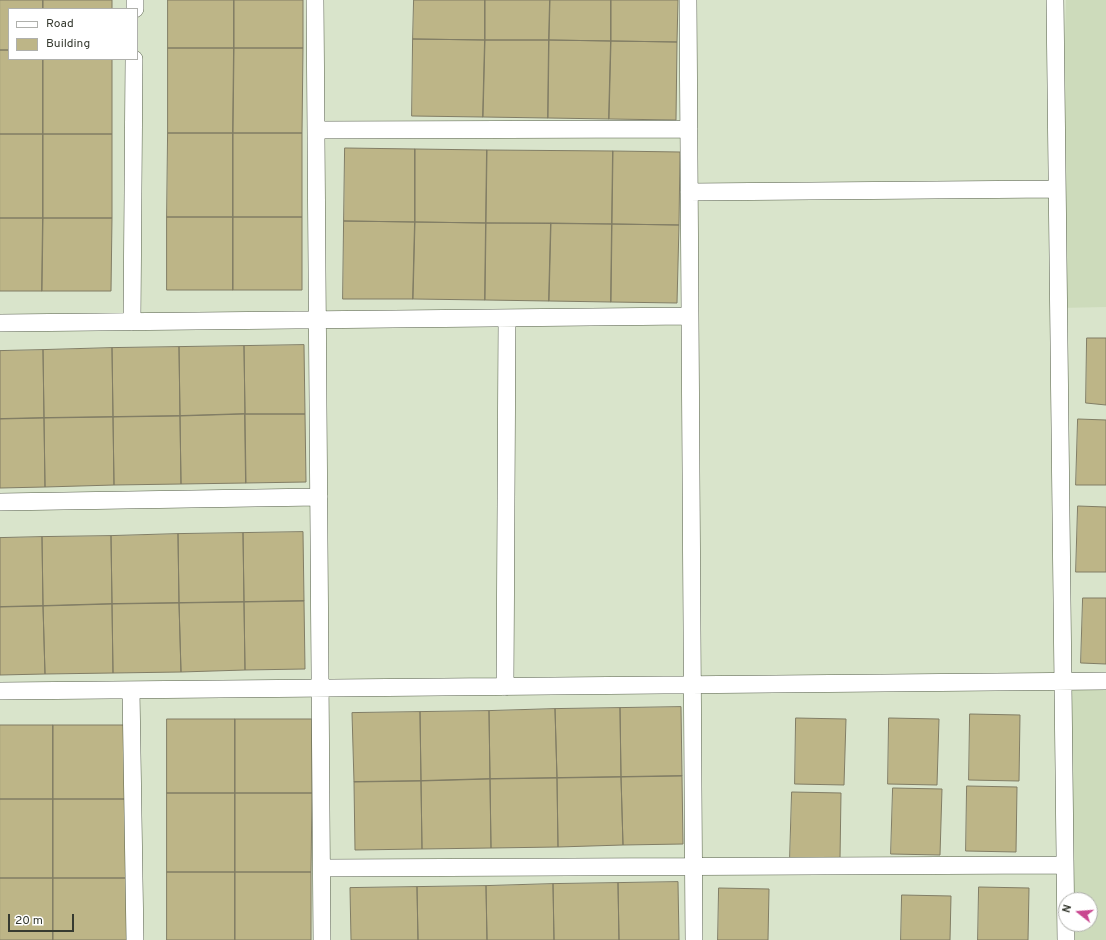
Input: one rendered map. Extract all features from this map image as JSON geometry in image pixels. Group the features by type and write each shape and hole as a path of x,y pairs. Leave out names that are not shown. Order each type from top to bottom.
{"street":[{"path":"315,0 322,940"},
{"path":"688,0 694,940"},
{"path":"1055,0 1066,940"},
{"path":"132,322 134,60"},
{"path":"316,130 689,129"},
{"path":"689,192 1058,189"},
{"path":"0,323 690,316"},
{"path":"505,687 507,318"},
{"path":"0,502 319,497"},
{"path":"0,691 1106,681"},
{"path":"131,690 135,940"},
{"path":"322,868 1065,865"}],"shaded area":[{"path":"1066,0 1106,0 1106,307 1059,308"},
{"path":"1106,681 1106,940 1066,940 1066,932 1098,932 1098,892 1065,892 1063,682"}],"building":[{"path":"0,0 43,0 43,8 8,8 8,50 0,50"},
{"path":"43,0 112,0 112,8 43,8"},
{"path":"168,0 234,0 234,48 168,48"},
{"path":"234,0 303,0 303,48 234,48"},
{"path":"414,0 485,0 485,40 413,39"},
{"path":"485,0 550,0 549,40 485,40"},
{"path":"550,0 611,0 611,41 549,40"},
{"path":"611,0 678,0 677,42 611,41"},
{"path":"413,39 485,40 483,117 412,116"},
{"path":"485,40 549,40 548,118 483,117"},
{"path":"549,40 611,41 609,119 548,118"},
{"path":"611,41 677,42 676,120 609,119"},
{"path":"168,48 234,48 233,133 168,133"},
{"path":"234,48 303,48 302,133 233,133"},
{"path":"0,50 8,50 8,60 43,60 43,134 0,134"},
{"path":"43,60 112,60 112,134 43,134"},
{"path":"168,133 233,133 233,217 167,217"},
{"path":"233,133 302,133 302,217 233,217"},
{"path":"0,134 43,134 43,218 0,218"},
{"path":"43,134 112,134 112,218 43,218"},
{"path":"345,148 415,149 415,222 344,221"},
{"path":"415,149 487,150 486,223 415,222"},
{"path":"487,150 613,151 612,224 486,223"},
{"path":"613,151 680,152 679,225 612,224"},
{"path":"167,217 233,217 233,290 167,290"},
{"path":"233,217 302,217 302,290 233,290"},
{"path":"0,218 43,218 42,291 0,291"},
{"path":"43,218 112,218 111,291 42,291"},
{"path":"344,221 415,222 413,299 343,299"},
{"path":"415,222 486,223 485,300 413,299"},
{"path":"486,223 551,223 549,301 485,300"},
{"path":"551,223 612,224 611,302 549,301"},
{"path":"612,224 679,225 677,303 611,302"},
{"path":"1087,338 1106,338 1106,405 1086,403"},
{"path":"304,345 305,414 245,414 244,346"},
{"path":"244,346 245,414 180,416 179,347"},
{"path":"179,347 180,416 113,417 112,348"},
{"path":"112,348 113,417 44,418 43,350"},
{"path":"43,350 44,418 0,419 0,351"},
{"path":"245,414 305,414 306,482 246,483"},
{"path":"245,414 246,483 181,484 180,416"},
{"path":"180,416 181,484 114,485 113,417"},
{"path":"113,417 114,485 45,487 44,418"},
{"path":"44,418 45,487 0,488 0,419"},
{"path":"1078,419 1106,420 1106,485 1076,485"},
{"path":"1078,506 1106,507 1106,572 1076,572"},
{"path":"303,532 304,601 244,602 243,533"},
{"path":"243,533 244,602 179,603 178,534"},
{"path":"178,534 179,603 112,604 111,536"},
{"path":"111,536 112,604 43,606 42,537"},
{"path":"42,537 43,606 0,607 0,538"},
{"path":"1083,598 1106,598 1106,664 1081,663"},
{"path":"304,601 305,669 245,670 244,602"},
{"path":"244,602 245,670 181,672 179,603"},
{"path":"179,603 181,672 113,673 112,604"},
{"path":"112,604 113,673 45,674 43,606"},
{"path":"43,606 45,674 0,675 0,607"},
{"path":"681,707 682,776 621,777 620,708"},
{"path":"620,708 621,777 557,778 555,709"},
{"path":"555,709 557,778 490,779 489,711"},
{"path":"489,711 490,779 421,781 420,712"},
{"path":"420,712 421,781 354,782 352,713"},
{"path":"970,714 1020,715 1019,781 969,780"},
{"path":"796,718 846,719 844,785 795,784"},
{"path":"889,718 939,719 937,785 888,784"},
{"path":"167,719 235,719 235,793 167,793"},
{"path":"235,719 312,719 312,793 235,793"},
{"path":"0,725 53,725 53,799 0,799"},
{"path":"53,725 130,725 129,799 53,799"},
{"path":"682,776 683,844 623,845 621,777"},
{"path":"621,777 623,845 558,847 557,778"},
{"path":"557,778 558,847 491,848 490,779"},
{"path":"490,779 491,848 422,849 421,781"},
{"path":"421,781 422,849 355,850 354,782"},
{"path":"967,786 1017,787 1016,852 966,851"},
{"path":"893,788 942,789 940,855 891,854"},
{"path":"792,792 841,793 840,859 790,858"},
{"path":"167,793 235,793 235,872 167,872"},
{"path":"235,793 312,793 311,872 235,872"},
{"path":"0,799 53,799 53,878 0,878"},
{"path":"53,799 129,799 129,878 53,878"},
{"path":"167,872 235,872 235,940 167,940"},
{"path":"235,872 311,872 311,940 235,940"},
{"path":"0,878 53,878 53,940 0,940"},
{"path":"53,878 129,878 129,940 53,940"},
{"path":"678,882 679,940 619,940 618,883"},
{"path":"618,883 619,940 554,940 553,884"},
{"path":"553,884 554,940 487,940 486,886"},
{"path":"486,886 487,940 418,940 417,887"},
{"path":"417,887 418,940 351,940 350,888"},
{"path":"979,887 1029,888 1028,940 978,940"},
{"path":"719,888 769,889 768,940 718,940"},
{"path":"902,895 951,896 950,940 901,940"}]}
